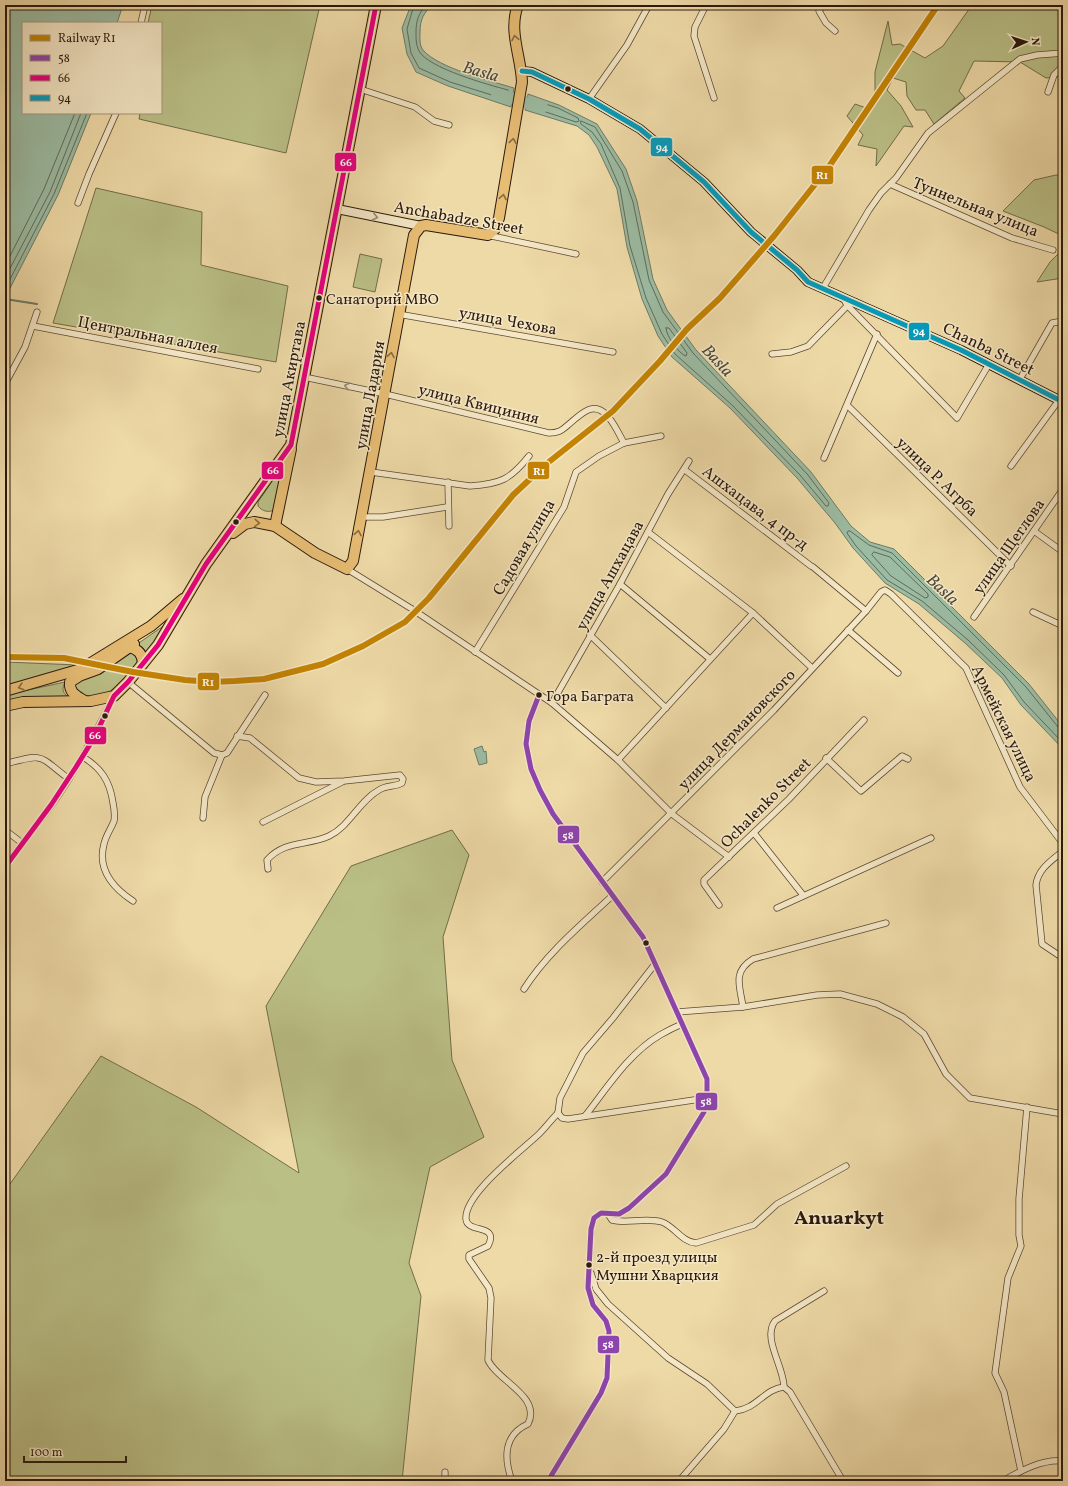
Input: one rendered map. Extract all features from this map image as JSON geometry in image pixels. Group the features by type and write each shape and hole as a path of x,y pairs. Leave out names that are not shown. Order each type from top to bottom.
{"highway":[{"name":"улица Акиртава","path":"114,696 128,682 168,632 206,564 224,541 291,445 376,5"},
{"path":"485,235 491,233 497,224 507,180 522,82 522,71 513,22 518,5"},
{"name":"Anchabadze Street","path":"421,226 485,235"},
{"name":"улица Ладария","path":"347,569 353,562 371,472 398,314 414,235 421,226"},
{"path":"275,526 291,445"},
{"path":"224,541 245,524 254,522 275,526 315,553 347,569"},
{"path":"83,700 72,694 70,682 98,669 130,647 157,621 188,595"},
{"path":"5,691 81,669 157,621"},
{"path":"130,647 137,649 141,654 144,663"},
{"path":"40,681 54,681 78,677"},
{"path":"5,706 23,702 104,699 114,696"}],"street":[{"path":"140,22 145,5"},
{"path":"589,99 627,45 649,5"},
{"path":"706,5 695,27 694,36 714,98"},
{"path":"824,5 819,11 826,23 835,31"},
{"path":"823,288 869,210 928,133 1020,59 1037,55 1063,53"},
{"path":"1048,92 1054,75 1063,66"},
{"name":"Chanba Street","path":"522,71 532,72 589,99 640,129 704,182 751,232 797,270 808,282 823,288 848,302 989,364 1061,401"},
{"path":"360,89 415,107 434,121 449,125"},
{"path":"78,203 88,174 116,114"},
{"name":"Туннельная улица","path":"890,184 1012,238 1053,250"},
{"name":"Anchabadze Street","path":"337,209 421,226"},
{"name":"Anchabadze Street","path":"485,235 576,254"},
{"path":"772,354 791,352 808,346 848,302 957,418 989,364"},
{"path":"5,384 26,347 37,312"},
{"name":"улица Чехова","path":"398,314 613,352"},
{"path":"1020,379 1052,323 1063,320"},
{"name":"Центральная аллея","path":"33,326 258,369"},
{"path":"824,458 848,406 877,334"},
{"name":"улица Квициния","path":"304,378 385,394 549,433 558,433 588,410 595,408 603,411 614,424 624,443"},
{"path":"1011,466 1061,401"},
{"name":"улица Р. Агрба","path":"848,406 1011,566"},
{"name":"Садовая улица","path":"475,652 564,507 576,472 599,456 624,443 661,436"},
{"path":"371,472 470,486 501,481 510,476 529,456"},
{"name":"улица Ашхацава","path":"552,703 620,584 668,494 685,470 689,461"},
{"name":"Ашхацава, 4 пр-д","path":"685,470 812,567 866,611"},
{"path":"448,482 448,526"},
{"name":"улица Щеглова","path":"974,617 1011,566 1063,489"},
{"path":"361,517 383,517 447,507"},
{"path":"1034,531 1063,552"},
{"path":"648,532 753,613 812,668"},
{"path":"347,569 552,703 618,760 672,814 729,857"},
{"path":"620,584 710,659"},
{"name":"улица Дермановского","path":"602,882 672,814 866,611 881,592 885,590"},
{"name":"Армейская улица","path":"885,590 891,594 966,668 1020,787 1062,841"},
{"path":"1033,612 1063,626"},
{"path":"618,760 753,613"},
{"path":"848,630 898,674"},
{"path":"590,635 666,708"},
{"path":"128,682 214,753 222,755 227,753 265,695"},
{"path":"539,695 529,721 526,744 531,769 540,790 553,814 643,937 707,1079 707,1098 704,1112 666,1174 629,1208 619,1214 601,1213 594,1218 591,1229 588,1288 593,1305 606,1321 609,1331 607,1378 601,1393 548,1481"},
{"name":"улица Акиртава","path":"5,867 69,779 114,696"},
{"name":"Ochalenko Street","path":"719,905 704,884 704,880 754,833 864,720"},
{"path":"237,736 250,738 299,778 316,782 344,781 389,775 400,775 403,778 402,783 397,786 379,790 342,827 330,836 283,847 273,853 267,860 268,870"},
{"path":"203,818 206,797 222,755"},
{"path":"5,764 33,756 41,757 69,779"},
{"path":"826,758 861,791 902,756 908,759"},
{"path":"82,757 94,764 105,776 112,798 114,820 103,845 102,861 104,872 121,893 133,901"},
{"path":"263,822 344,781"},
{"path":"5,830 22,843"},
{"path":"754,833 803,895"},
{"path":"777,908 931,838"},
{"path":"1062,841 1063,851 1044,867 1037,876 1036,885 1042,944 1063,958"},
{"path":"524,989 535,972 562,943 612,896"},
{"path":"743,1007 738,977 740,970 745,964 753,959 886,923"},
{"path":"512,1481 507,1467 506,1454 510,1439 517,1429 528,1424 530,1412 529,1405 522,1394 491,1367 488,1360 491,1298 489,1288 469,1259 469,1255 488,1246 491,1240 490,1235 487,1232 469,1225 466,1222 466,1216 473,1198 483,1185 540,1133 558,1114 560,1098 583,1053 614,1018 655,964"},
{"path":"677,1012 743,1007 817,994 840,994 877,1004 903,1017 924,1034 946,1074 970,1098 1063,1114"},
{"path":"585,1116 622,1070 639,1052 659,1035 682,1024"},
{"path":"558,1114 562,1118 568,1119 707,1098"},
{"path":"1021,1471 1004,1392 996,1373 1008,1278 1021,1246 1019,1235 1019,1199 1027,1107"},
{"path":"608,1214 612,1220 621,1222 651,1220 663,1223 689,1242 696,1243 754,1225 777,1204 846,1166"},
{"path":"590,1270 596,1289 608,1304 668,1358 707,1384 735,1411 746,1410 776,1388 784,1387 790,1392 843,1481"},
{"path":"784,1387 784,1380 776,1358 770,1334 771,1326 775,1321 824,1291"},
{"path":"679,1481 724,1429 735,1411"},
{"path":"1003,1481 1021,1471 1043,1463 1063,1461"},
{"path":"445,1472 445,1481"}],"shaded area":[{"path":"152,5 320,5 286,153 139,119 140,114 162,114 162,22 148,22"},
{"path":"972,5 1063,5 1063,76 1046,78 1020,62 974,61 959,91 965,98 934,124 925,110 916,110 907,96 906,82 893,78 887,90 901,106 913,127 904,126 876,166 877,149 858,145 863,135 847,116 855,104 869,109 875,99 875,72 888,21 892,45 900,44 925,58 943,46"},
{"path":"1056,175 1063,176 1063,236 1003,211 1034,180"},
{"path":"96,188 202,212 201,265 288,286 276,362 53,323"},
{"path":"1063,249 1063,278 1037,282 1050,262"},
{"path":"360,254 382,259 375,292 353,287"},
{"path":"285,462 274,510 263,510 258,506 258,502"},
{"path":"169,622 148,654 143,648 136,645"},
{"path":"128,653 135,653 140,663 126,678 110,691 92,697 83,695 74,688 77,682"},
{"path":"5,662 78,665 5,686"},
{"path":"65,682 63,690 68,697 5,702 5,695"},
{"path":"452,830 469,855 443,937 452,1060 484,1137 430,1167 409,1263 421,1296 402,1481 5,1481 5,1191 101,1056 196,1107 299,1173 266,1006 351,866"}],"water":[{"path":"5,5 123,5 117,22 22,22 22,114 91,114 58,195 5,298"},
{"path":"411,5 432,5 425,14 420,27 420,41 423,50 430,57 440,63 479,78 514,88 511,107 448,86 416,72 407,54 402,28"},
{"path":"528,94 559,105 597,124 626,169 637,201 653,279 667,310 696,350 811,472 851,526 870,542 894,549 1029,684 1063,727 1063,749 1021,705 1002,678 965,643 919,604 885,583 853,548 835,523 797,478 730,408 672,357 658,336 642,299 627,247 617,189 597,147 589,135 577,126 525,110"},
{"path":"482,746 484,752 486,751 487,763 479,765 474,749"}],"waterway":[{"name":"Basla","path":"497,94 542,107"},
{"path":"5,299 37,304"}],"rail line":[{"name":"R1","path":"5,657 64,658 133,672 185,680 212,682 264,679 323,664 363,646 405,622 429,598 513,495 545,465 613,411 660,361 687,329 720,298 774,236 828,168 938,5"}],"transit line":[{"name":"66","path":"5,867 51,805 76,767 94,738 114,696 128,682 158,645 206,564 291,445 376,5"},
{"name":"94","path":"522,71 532,72 589,99 640,129 704,182 751,232 797,270 808,282 961,350 1063,402"},
{"name":"58","path":"539,695 529,721 526,744 531,769 540,790 553,814 643,937 707,1079 707,1098 704,1112 666,1174 629,1208 619,1214 601,1213 594,1218 591,1229 588,1288 593,1305 606,1321 609,1331 607,1378 601,1393 548,1481"}],"place":[{"name":"Санаторий МВО","path":"319,298"},
{"name":"Гора Баграта","path":"539,695"},
{"name":"2-й проезд улицы Мушни Хварцкия","path":"589,1265"}],"district":[{"name":"Anuarkyt","path":"839,1217"}]}
